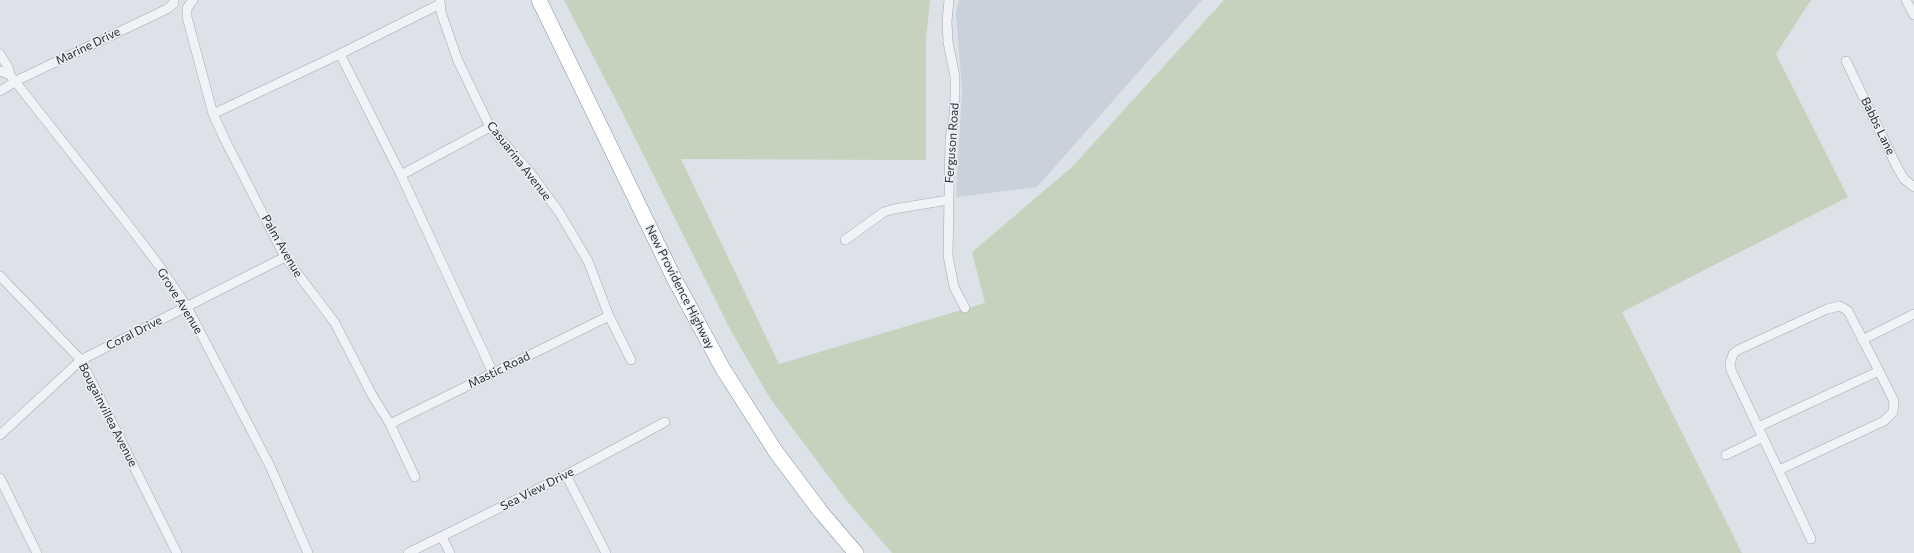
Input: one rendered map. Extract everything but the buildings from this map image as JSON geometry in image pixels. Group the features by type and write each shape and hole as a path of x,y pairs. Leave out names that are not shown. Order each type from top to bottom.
{"highway":[{"name":"New Providence Highway","path":"539,0 676,280 723,369 776,452 821,512 856,553"}],"street":[{"name":"Marine Drive","path":"0,91 12,79 167,9 174,3 174,0"},
{"name":"Palm Avenue","path":"193,0 187,8 187,18 213,114 285,257 335,322 372,395 390,424 415,477"},
{"name":"Ferguson Road","path":"949,0 947,21 948,42 955,77 955,95 954,117 950,139 948,256 954,287 964,308"},
{"path":"1906,0 1913,11"},
{"path":"213,114 340,54 440,2"},
{"name":"Casuarina Avenue","path":"440,2 441,12 458,61 490,127 529,171 558,212 588,261 609,316 631,360"},
{"name":"Grove Avenue","path":"0,54 8,67 12,79"},
{"path":"340,54 401,174 493,373"},
{"name":"Babbs Lane","path":"1846,61 1904,179 1914,187"},
{"name":"Grove Avenue","path":"0,71 12,79 131,228 187,307 270,466 308,553"},
{"path":"401,174 490,127"},
{"path":"845,240 884,212 894,208 948,200"},
{"name":"Coral Drive","path":"0,435 81,360 285,257"},
{"name":"Bougainvillea Avenue","path":"0,276 81,360 177,553"},
{"path":"1779,470 1884,421 1890,417 1894,407 1894,401 1848,311 1840,306 1834,306 1738,350 1731,359 1731,370 1811,539"},
{"path":"1862,340 1914,314"},
{"name":"Mastic Road","path":"390,424 609,316"},
{"path":"1758,427 1878,371"},
{"name":"Sea View Drive","path":"408,553 566,475 665,422"},
{"path":"1726,455 1763,437"},
{"path":"566,475 606,553"},
{"path":"0,478 37,553"},
{"path":"442,537 450,553"}],"shaded area":[{"path":"959,0 1202,0 1037,187 956,197 962,91 956,12"}],"green space":[{"path":"564,0 930,0 926,40 926,160 681,159 779,364 985,303 972,252 1072,167 1224,0 1811,0 1776,54 1848,197 1622,312 1742,553 892,553 847,501 770,398 732,333 620,108"}]}
